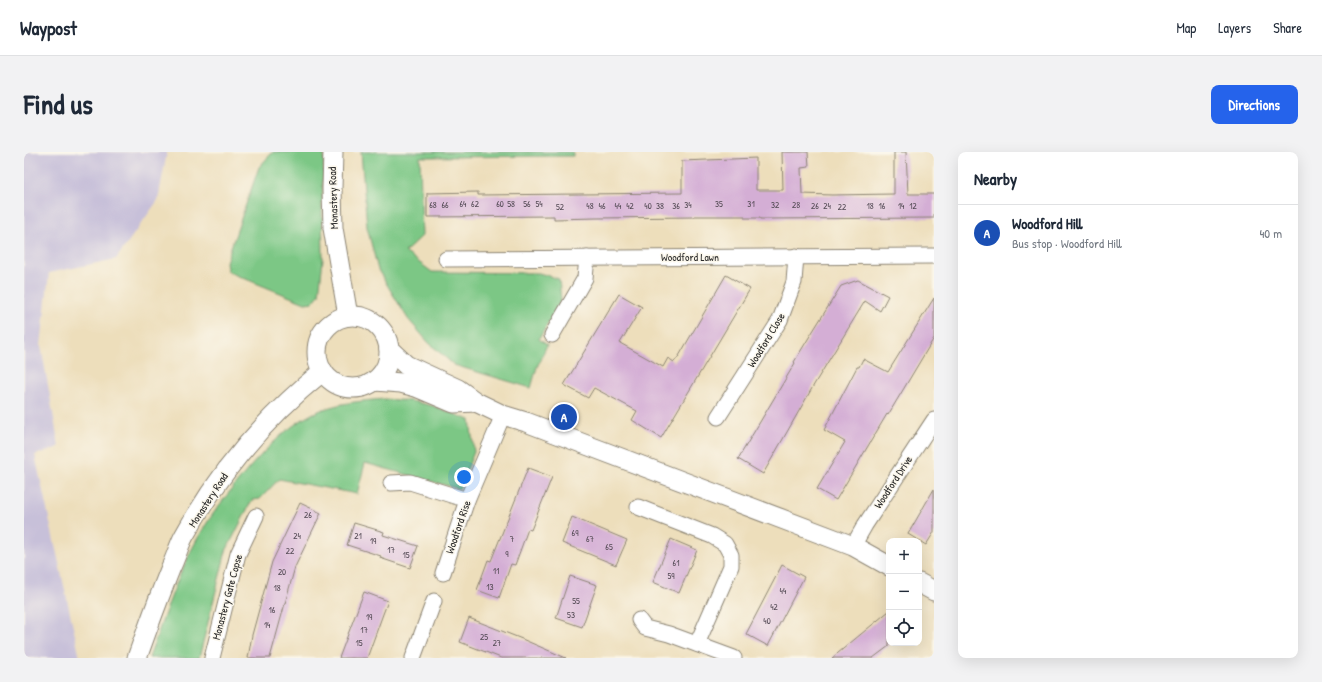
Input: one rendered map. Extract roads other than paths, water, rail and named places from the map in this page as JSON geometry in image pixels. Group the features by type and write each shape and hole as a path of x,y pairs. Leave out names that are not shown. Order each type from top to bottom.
{"street":[{"name":"Monastery Road","path":"333,152 333,228 348,316"},
{"name":"Woodford Close","path":"718,417 780,320 794,282 796,256"},
{"name":"Woodford Lawn","path":"446,259 934,256"},
{"path":"552,335 584,278 587,258"},
{"path":"348,316 360,316 371,320 380,327 387,338 389,349 388,361 384,372 375,381 364,386 353,388 341,386 331,380 323,371 318,362 317,351 318,341 323,331 338,318 348,316"},
{"path":"389,349 406,365 458,389 476,402 503,415 526,422 853,546 886,564"},
{"name":"Monastery Road","path":"138,658 160,595 184,537 220,480 263,428 300,389 323,371"},
{"path":"375,381 401,383 416,387 454,403 476,402"},
{"name":"Woodford Rise","path":"443,573 467,500 503,415"},
{"name":"Woodford Drive","path":"853,546 865,525 934,420"},
{"path":"391,483 410,482 467,500"},
{"path":"638,507 712,536 725,544 731,555 731,566 697,644"},
{"name":"Monastery Gate Copse","path":"212,658 238,554 256,516"},
{"path":"922,585 934,591"},
{"path":"413,658 434,601"},
{"path":"639,620 645,628 697,644 734,658"}],"place":[{"name":"Woodford Hill","path":"564,417"}]}
